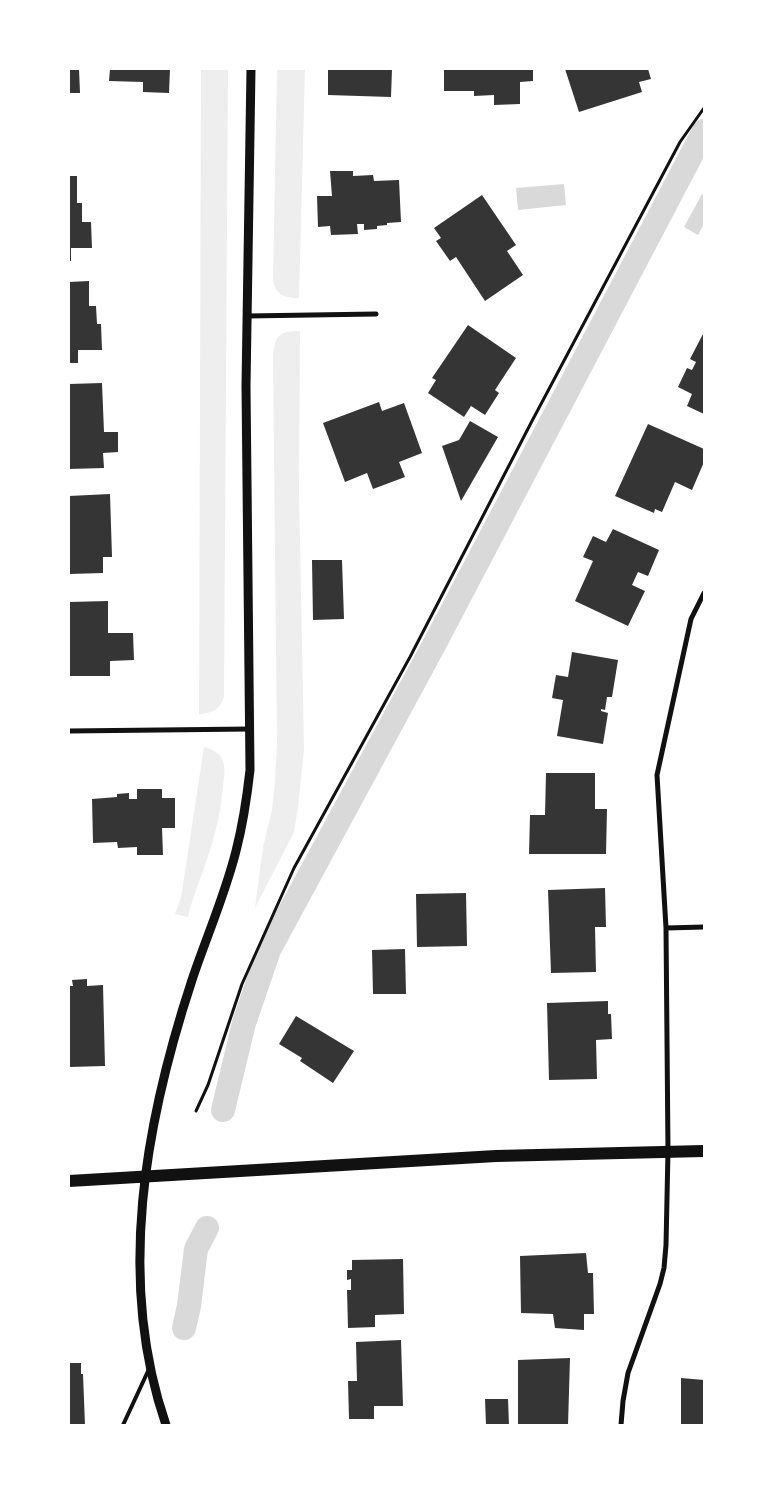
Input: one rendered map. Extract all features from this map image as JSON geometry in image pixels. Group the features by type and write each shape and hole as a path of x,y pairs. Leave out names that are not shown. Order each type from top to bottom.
{"main road":[{"path":"69,1182 496,1156 704,1151"}],"street":[{"path":"166,1425 157,1400 142,1321 139,1241 144,1178 167,1059 236,854 247,802 250,770 247,316 251,69"},
{"path":"247,316 376,314"},
{"path":"621,1425 622,1400 628,1373 664,1268 668,1206 666,928 657,775 691,619 704,592"},
{"path":"69,731 250,729"},
{"path":"666,928 704,927"}],"lane":[{"path":"123,1425 150,1367"}],"path":[{"path":"196,1111 208,1085 242,984 294,868 410,657 532,421 680,142 704,108"}],"shaded area":[{"path":"201,69 228,69 224,696 218,708 208,713 199,714"},
{"path":"277,69 305,69 299,298 282,295 276,290 273,281"},
{"path":"564,184 566,205 518,210 516,188"},
{"path":"702,194 704,195 704,224 698,235 684,227"},
{"path":"300,331 299,490 304,749 294,832 255,908 263,847 272,810 277,743 273,355 275,343 283,333"},
{"path":"204,747 219,754 224,765 224,776 221,806 214,836 188,917 175,914 181,898"}],"building":[{"path":"69,69 79,69 80,93 69,93"},
{"path":"110,69 170,69 169,93 143,92 143,82 109,81"},
{"path":"328,69 392,69 391,97 328,95"},
{"path":"444,69 533,69 533,81 520,82 520,104 494,105 494,95 474,96 474,91 444,91"},
{"path":"565,69 648,69 651,79 639,82 642,92 579,112"},
{"path":"330,171 353,171 353,176 373,175 374,181 399,180 401,222 387,223 387,225 377,226 377,229 364,230 364,224 357,224 358,234 331,235 330,226 318,227 317,196 332,196"},
{"path":"69,176 77,176 77,203 82,203 82,222 91,222 92,248 71,248 71,261 69,261"},
{"path":"482,195 516,245 507,251 523,275 485,301 456,257 450,261 436,241 441,238 434,228"},
{"path":"89,281 89,306 96,306 97,324 101,324 102,350 78,350 78,363 69,363 69,282"},
{"path":"468,325 516,358 495,390 499,393 485,415 471,406 464,417 428,393 436,380 432,378"},
{"path":"703,334 704,414 687,406 692,394 678,387 687,368 692,370 696,362 690,359"},
{"path":"102,383 104,432 118,432 118,452 103,453 104,468 69,469 69,384"},
{"path":"379,402 382,411 404,403 422,453 399,462 405,477 373,489 367,473 345,482 323,423"},
{"path":"470,421 498,437 461,501 442,446 459,440"},
{"path":"648,424 704,449 704,462 692,490 675,482 662,512 655,509 654,513 615,496"},
{"path":"110,494 112,557 103,557 103,573 69,574 69,496"},
{"path":"613,529 659,550 648,576 638,572 632,585 645,591 628,626 575,601 593,561 583,557 593,536 606,542"},
{"path":"312,560 342,560 344,619 313,620"},
{"path":"108,601 108,633 133,633 134,660 110,661 110,676 69,676 69,602"},
{"path":"572,652 618,660 612,697 607,697 605,710 601,709 601,711 608,713 603,744 557,736 563,700 552,698 556,675 568,677"},
{"path":"546,773 595,773 595,809 607,809 606,854 529,854 530,815 545,815"},
{"path":"137,789 162,789 162,798 175,798 175,828 162,828 163,855 137,855 137,847 118,848 117,842 93,843 92,799 117,797 117,794 129,793 129,799 137,799"},
{"path":"605,888 606,927 595,927 596,972 551,973 548,890"},
{"path":"466,893 467,946 417,947 416,894"},
{"path":"405,949 406,994 373,994 372,950"},
{"path":"87,979 87,986 103,985 105,1066 69,1067 69,986 73,986 72,980"},
{"path":"608,1001 608,1014 611,1014 612,1039 596,1040 597,1079 549,1080 547,1003"},
{"path":"296,1016 354,1051 333,1083 300,1061 302,1058 279,1044"},
{"path":"586,1253 588,1273 593,1273 594,1314 584,1314 584,1330 555,1328 553,1314 521,1313 520,1256"},
{"path":"403,1259 404,1314 375,1315 375,1327 348,1328 347,1290 351,1290 351,1279 347,1280 347,1270 352,1270 352,1260"},
{"path":"401,1340 403,1406 374,1406 374,1419 349,1419 348,1381 357,1381 356,1342"},
{"path":"570,1358 568,1425 518,1425 518,1360"},
{"path":"69,1363 81,1363 85,1425 69,1425"},
{"path":"681,1378 704,1380 704,1425 681,1425"},
{"path":"485,1399 508,1399 509,1425 486,1425"}],"waterway":[{"path":"223,1110 244,1023 269,950 434,645 704,131"},
{"path":"184,1328 189,1306 196,1249 207,1228"}]}
